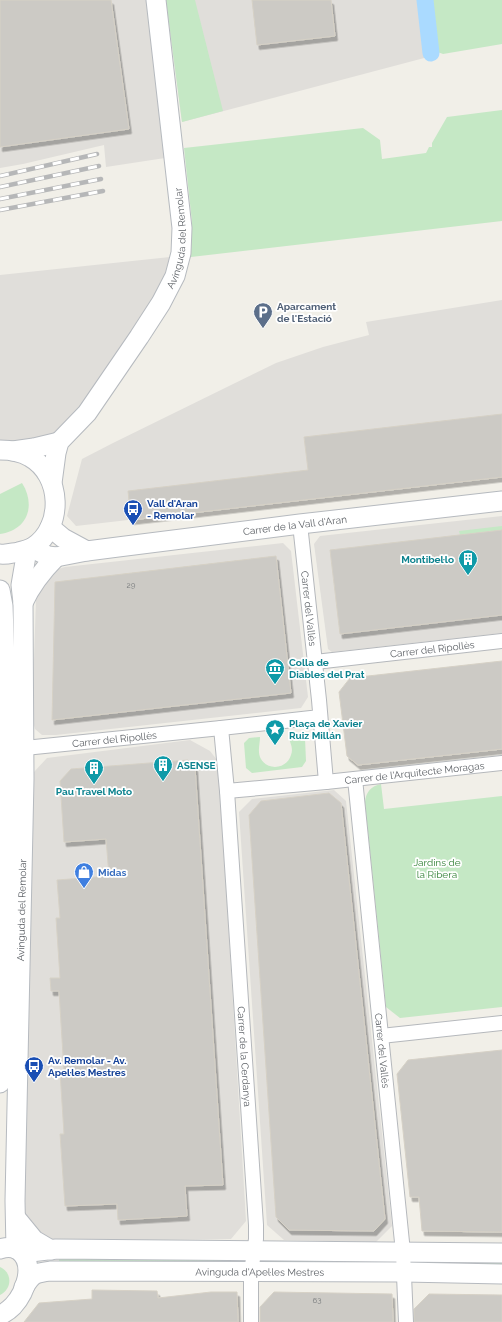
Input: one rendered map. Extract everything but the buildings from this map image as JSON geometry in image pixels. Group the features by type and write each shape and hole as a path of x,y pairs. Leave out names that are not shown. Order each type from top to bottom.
{"street":[{"name":"Avinguda del Remolar","path":"59,442 87,413 139,337 161,303 175,276 180,258 182,228 156,0"},
{"path":"7,450 34,448 59,442 52,483"},
{"path":"0,554 5,555 30,549 42,539 55,516 55,496 52,483 43,468 30,457 7,450"},
{"name":"Carrer de la Vall d'Aran","path":"30,549 48,556 56,557 88,551 300,524 502,501"},
{"name":"Carrer del Vallès","path":"300,524 320,717"},
{"path":"50,527 63,538 88,551"},
{"name":"Avinguda del Remolar","path":"0,1083 23,603 21,585 30,549"},
{"name":"Avinguda del Remolar","path":"23,603 43,570 56,557"},
{"name":"Avinguda del Remolar","path":"0,590 3,606 5,653 16,749 16,1218 13,1250 27,1260 28,1267 27,1277 19,1298 2,1316"},
{"name":"Carrer del Ripollès","path":"315,662 502,641"},
{"path":"320,717 326,782 227,791 221,728 320,717"},
{"name":"Carrer del Ripollès","path":"16,749 221,728"},
{"name":"Carrer de l'Arquitecte Moragas","path":"326,782 502,763"},
{"name":"Carrer del Vallès","path":"355,779 404,1252 406,1322"},
{"name":"Carrer de la Cerdanya","path":"227,791 256,1225 251,1272 251,1322"},
{"path":"381,1036 502,1023"},
{"path":"16,1218 34,1240 51,1250"},
{"name":"Avinguda d'Apel·les Mestres","path":"13,1250 502,1253"},
{"name":"Avinguda d'Apel·les Mestres","path":"24,1287 30,1278 37,1272 51,1271 404,1272 502,1274"}],"shaded area":[{"path":"0,0 147,0 165,158 106,167 104,145 0,168"},
{"path":"166,0 422,0 428,57 182,122"},
{"path":"170,257 167,272 159,291 80,408 56,434 42,439 0,444 0,275"},
{"path":"502,300 502,477 76,526 67,516 82,459 113,443 276,363 323,347 369,335 366,322"},
{"path":"502,516 502,633 332,652 328,649 314,544 320,536"},
{"path":"283,543 291,551 308,697 301,708 56,735 42,735 35,729 32,718 36,600 40,586 51,571 65,567"},
{"path":"190,740 210,751 217,760 219,769 246,1221 231,1239 63,1241 52,1239 42,1235 25,1215 23,1208 31,801 34,772 47,758"},
{"path":"334,790 346,801 392,1226 376,1242 284,1240 267,1225 239,812 252,799"}],"green space":[{"path":"166,0 195,0 223,111 182,122"},
{"path":"429,0 502,0 502,44 443,54 435,51"},
{"path":"502,110 502,221 191,257 192,222 184,148 363,128 380,140 382,159 426,153 429,147 432,147 432,143 447,117"},
{"path":"22,483 28,500 29,508 27,515 23,522 10,532 0,534 0,494"},
{"path":"502,526 502,530 460,535 459,531"},
{"path":"298,733 305,738 306,761 302,767 252,773 246,768 244,743 249,738 260,737 259,751 261,759 268,765 277,767 282,766 289,760 292,752 288,734"},
{"name":"Jardins de la Ribera","path":"381,784 384,809 502,796 502,1007 400,1018 386,1007 365,802 370,790 374,786"},
{"path":"59,1256 229,1258 229,1263 59,1261"},
{"path":"264,1258 381,1259 381,1265 264,1263"},
{"path":"418,1260 502,1261 502,1265 418,1265"},
{"path":"0,1267 9,1277 9,1285 0,1295"}],"waterway":[{"path":"425,0 431,53"}],"railway":[{"path":"0,176 97,154"},
{"path":"0,187 99,166"},
{"path":"0,199 101,179"},
{"path":"0,210 103,191"}],"place":[{"name":"Aparcament de l'Estació","path":"263,329"},
{"name":"Vall d'Aran - Remolar","path":"133,526"},
{"name":"Montibel·lo","path":"468,576"},
{"name":"Colla de Diables del Prat","path":"275,685"},
{"name":"Plaça de Xavier Ruiz Millán","path":"275,746"},
{"name":"ASENSE","path":"163,782"},
{"name":"Pau Travel Moto","path":"94,785"},
{"name":"Midas","path":"84,889"},
{"name":"Av. Remolar - Av. Apel·les Mestres","path":"34,1083"}]}
